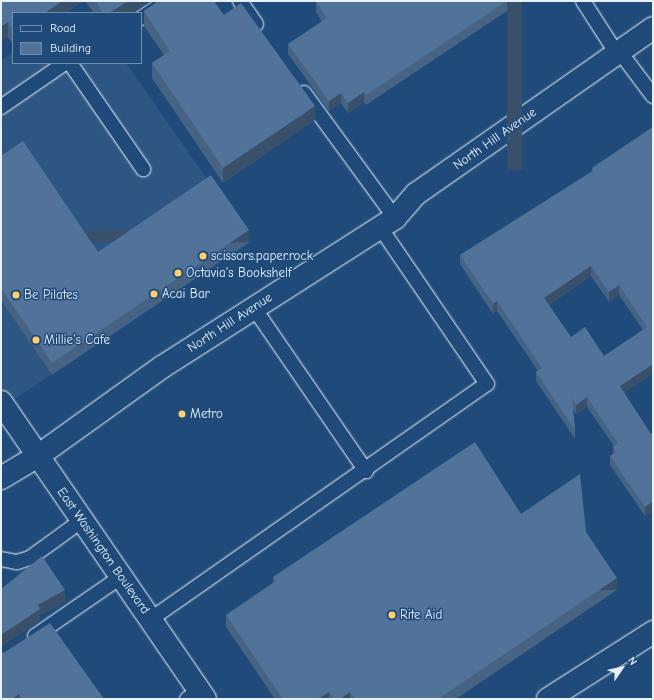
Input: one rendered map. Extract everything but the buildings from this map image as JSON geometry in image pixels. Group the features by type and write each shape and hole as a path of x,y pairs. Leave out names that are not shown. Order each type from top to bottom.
{"street":[{"name":"North Hill Avenue","path":"1,478 38,456 162,367 387,222 416,194 653,28"},
{"name":"East Washington Boulevard","path":"1,402 81,521 151,619 197,696"},
{"path":"548,699 653,632"}],"lane":[{"path":"142,17 166,1"},
{"path":"240,1 266,38"},
{"path":"583,1 619,53 653,96"},
{"path":"1,107 64,64"},
{"path":"71,64 143,169"},
{"path":"151,619 366,471 487,384 387,222 296,82"},
{"path":"254,308 366,471"},
{"path":"1,560 17,562 30,558 81,521"},
{"path":"26,642 121,578"}],"shaded area":[{"path":"12,53 12,64 127,64 251,242 1,408 1,60"}],"place":[{"name":"scissors.paper.rock","path":"203,256"},
{"name":"Octavia's Bookshelf","path":"178,273"},
{"name":"Acai Bar","path":"154,294"},
{"name":"Be Pilates","path":"16,295"},
{"name":"Millie's Cafe","path":"36,340"},
{"name":"Metro","path":"182,414"},
{"name":"Rite Aid","path":"392,615"}]}
